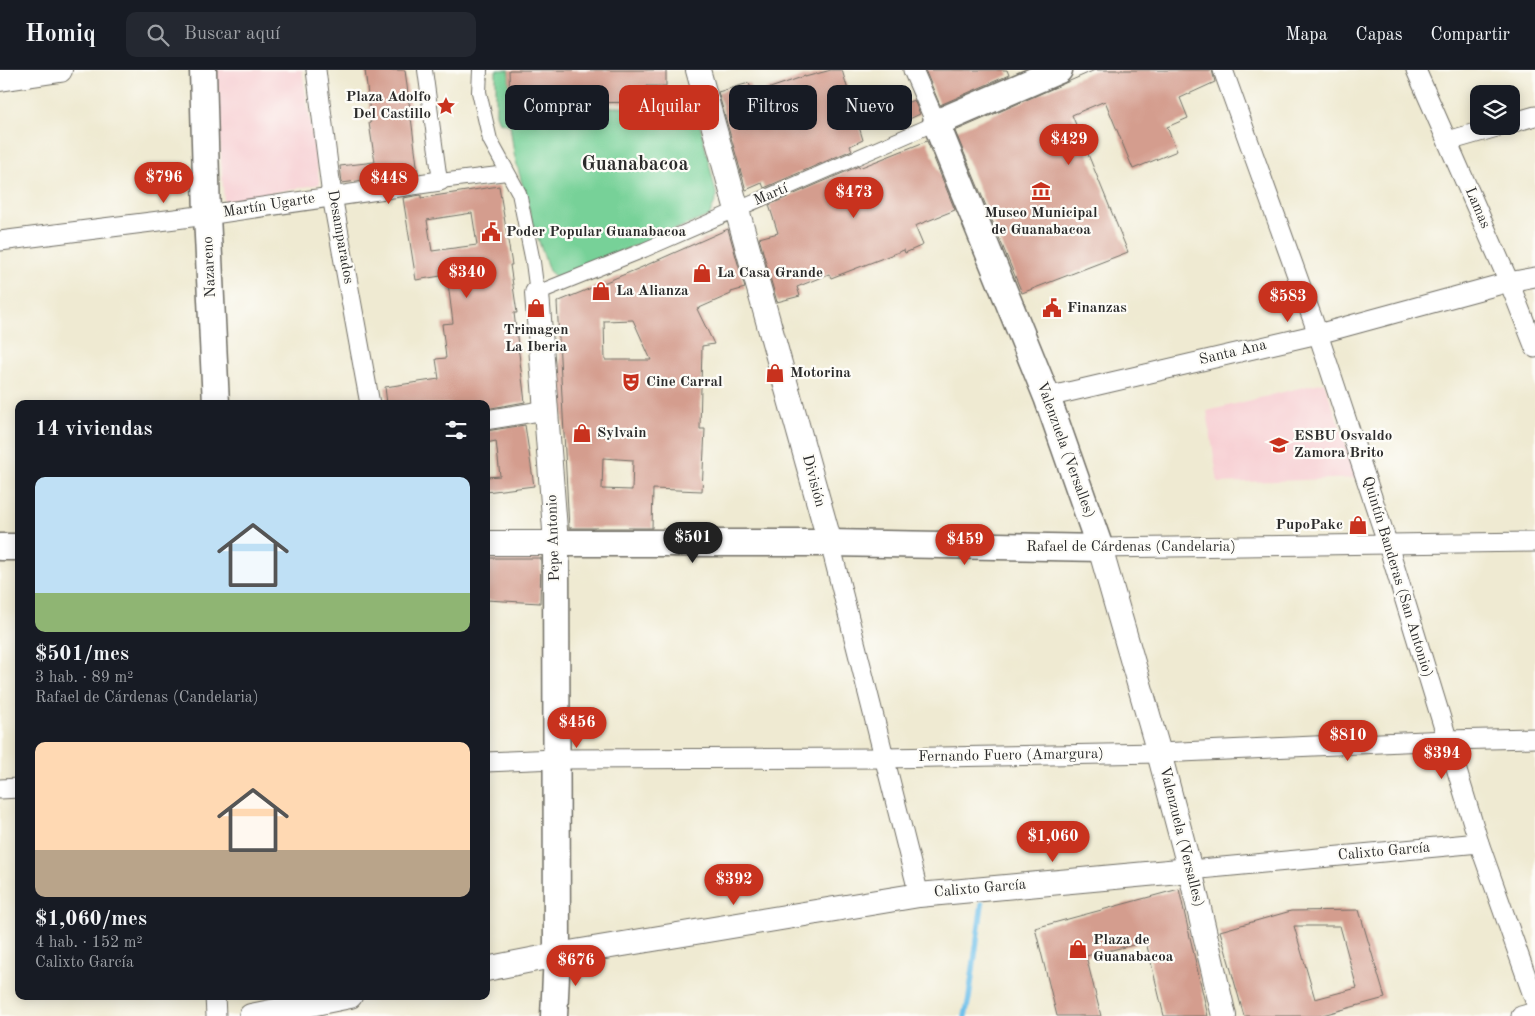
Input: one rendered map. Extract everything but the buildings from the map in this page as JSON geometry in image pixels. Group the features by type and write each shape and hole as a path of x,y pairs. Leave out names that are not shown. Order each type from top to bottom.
{"main road":[{"name":"Nazareno","path":"203,70 207,216 216,400"},
{"name":"Martí","path":"936,123 1059,70"},
{"name":"Valenzuela (Versalles)","path":"936,123 1047,397 1100,548"},
{"name":"Rafael de Cárdenas (Candelaria)","path":"556,544 830,543 1100,548"},
{"name":"Pepe Antonio","path":"554,1016 557,955 556,544"},
{"path":"0,547 15,547"}],"street":[{"path":"0,79 60,70"},
{"name":"Desamparados","path":"316,70 332,196 369,400"},
{"path":"425,70 440,181"},
{"name":"Pepe Antonio","path":"480,70 479,92 490,140 519,193 533,262 556,544"},
{"name":"División","path":"698,70 830,543 918,895"},
{"name":"Valenzuela (Versalles)","path":"913,70 936,123"},
{"name":"Quintín Banderas (San Antonio)","path":"1224,70 1318,334 1388,545 1479,843 1535,1001"},
{"name":"Lamas","path":"1416,70 1509,282 1535,348"},
{"path":"1520,120 1535,116"},
{"name":"Martí","path":"537,293 644,250 936,123"},
{"path":"1448,141 1470,135"},
{"name":"Martín Ugarte","path":"0,241 207,216 332,196 507,173"},
{"name":"Santa Ana","path":"1047,397 1318,334 1509,282 1535,277"},
{"path":"490,419 546,410"},
{"name":"Rafael de Cárdenas (Candelaria)","path":"490,542 556,544"},
{"name":"Rafael de Cárdenas (Candelaria)","path":"1100,548 1535,542"},
{"name":"Valenzuela (Versalles)","path":"1100,548 1159,753 1190,870 1224,1016"},
{"name":"Fernando Fuero (Amargura)","path":"490,762 556,759 885,758 1159,753 1447,740 1535,738"},
{"path":"0,789 15,788"},
{"name":"Calixto García","path":"490,968 557,955 918,895 1479,843"},
{"path":"215,1000 216,1016"},
{"path":"251,1016 330,1000"},
{"path":"1521,1016 1535,1012"}],"shaded area":[{"path":"215,70 302,70 320,184 224,202"},
{"name":"ESBU Osvaldo Zamora Brito","path":"1324,382 1358,478 1218,483 1207,411"}],"green space":[{"path":"496,70 509,70 509,85 505,85 505,124 499,122 496,114"},
{"path":"609,107 619,107 619,130 701,130 717,197 709,216 556,277 549,271 533,224 514,154 511,130 609,130"}],"waterway":[{"path":"965,1016 982,904"}],"place":[{"name":"Plaza Adolfo Del Castillo","path":"446,106"},
{"name":"Museo Municipal de Guanabacoa","path":"1041,191"},
{"name":"Poder Popular Guanabacoa","path":"491,232"},
{"name":"La Casa Grande","path":"702,273"},
{"name":"La Alianza","path":"601,291"},
{"name":"Trimagen La Iberia","path":"536,308"},
{"name":"Finanzas","path":"1052,308"},
{"name":"Motorina","path":"775,373"},
{"name":"Cine Carral","path":"631,382"},
{"name":"Sylvain","path":"582,433"},
{"name":"ESBU Osvaldo Zamora Brito","path":"1279,445"},
{"name":"PupoPakc","path":"1358,525"},
{"name":"Plaza de Guanabacoa","path":"1078,949"}],"district":[{"name":"Guanabacoa","path":"635,165"}]}
